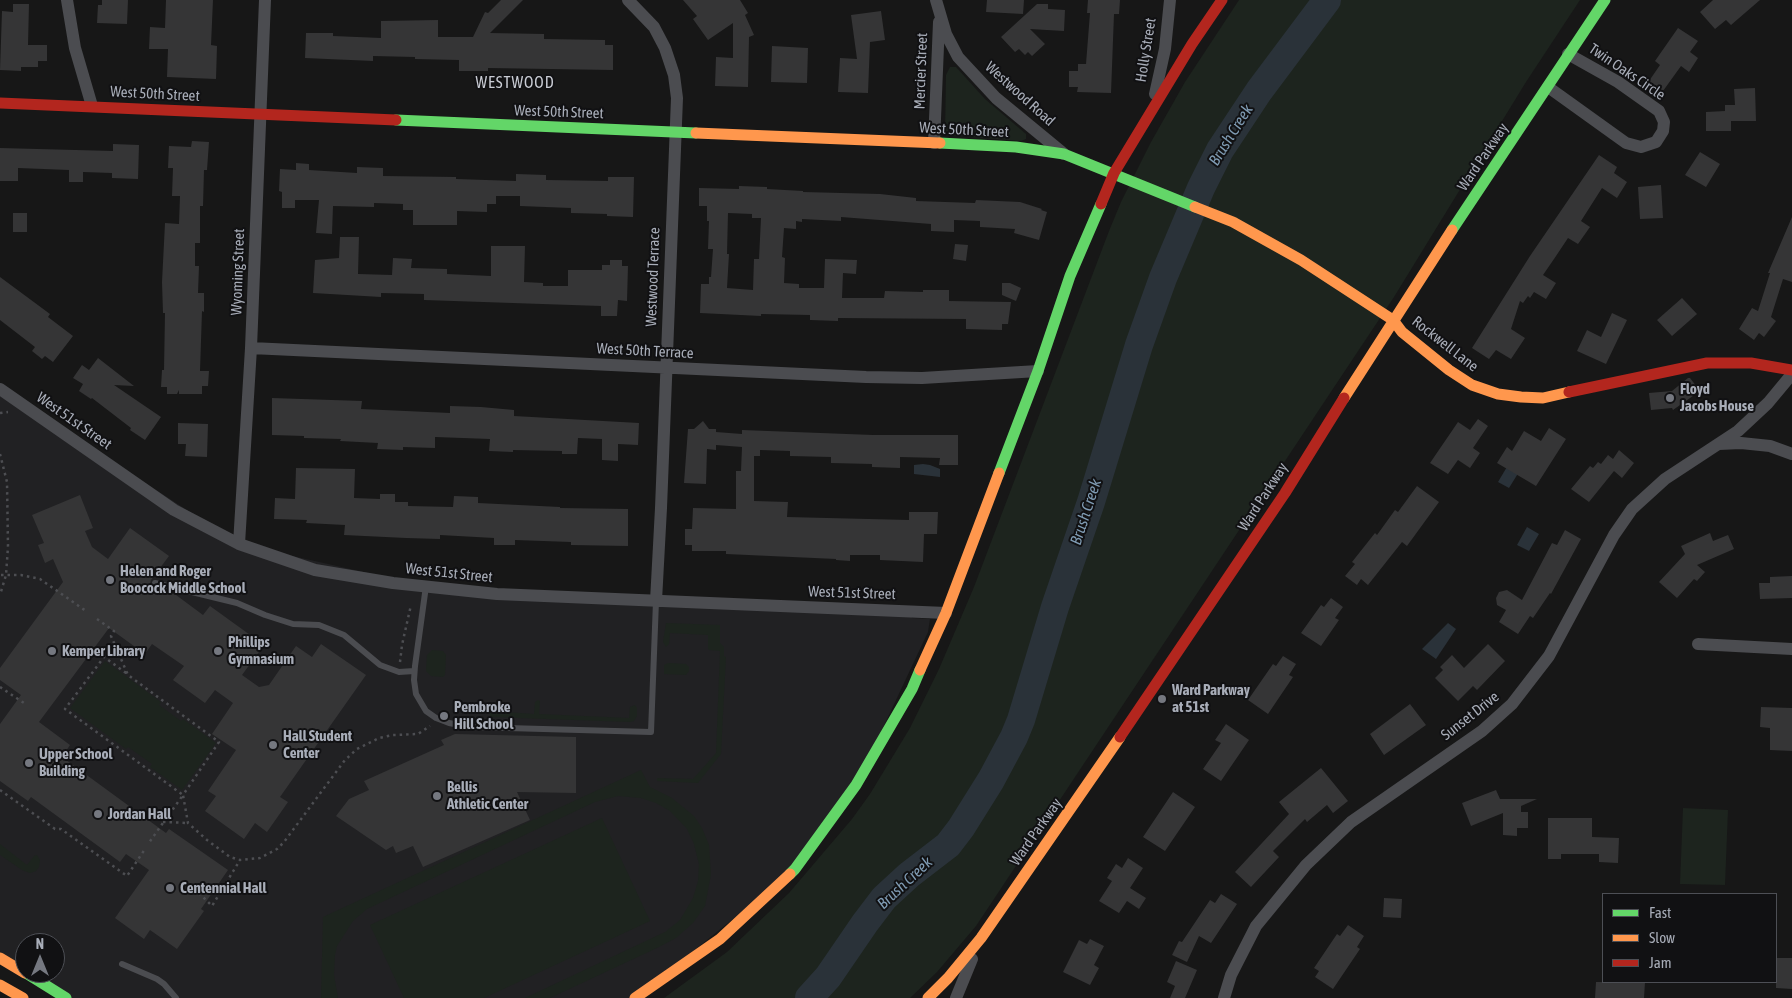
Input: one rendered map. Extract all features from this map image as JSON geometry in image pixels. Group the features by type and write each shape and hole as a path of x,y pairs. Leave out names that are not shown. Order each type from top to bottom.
{"main road":[{"path":"634,998 720,939 795,869 856,785 912,689 946,613 1038,371 1070,276 1114,173 1192,44 1222,0"},
{"path":"1580,36 1593,0"},
{"name":"Ward Parkway","path":"928,998 948,978 981,938 1162,677 1280,500 1393,320 1605,0"},
{"name":"West 50th Street","path":"0,103 1016,147 1064,154 1114,173"},
{"name":"Rockwell Lane","path":"1114,173 1233,222 1301,260 1393,320 1402,332 1449,370 1472,385 1498,394 1543,398 1707,363 1751,363 1792,370"},
{"path":"0,958 15,967"},
{"path":"41,983 66,998"},
{"path":"0,985 24,998"}],"street":[{"path":"68,0 75,48 92,106"},
{"name":"Wyoming Street","path":"239,544 251,348 264,0"},
{"name":"Westwood Terrace","path":"628,0 654,27 666,48 674,75 677,98 656,601"},
{"name":"Holly Street","path":"1155,105 1154,99 1165,49 1170,0"},
{"name":"Mercier Street","path":"934,143 938,3"},
{"name":"Westwood Road","path":"938,3 946,34 958,57 996,98 1064,154"},
{"name":"Twin Oaks Circle","path":"1548,86 1626,143 1641,147 1656,142 1662,132 1664,122 1659,111 1618,82 1568,54"},
{"name":"West 50th Terrace","path":"251,348 866,377 922,378 1038,371"},
{"name":"Sunset Drive","path":"1224,998 1232,975 1256,926 1306,865 1351,822 1482,731 1512,704 1550,656 1614,535 1632,509 1665,479 1738,431 1762,408 1792,374"},
{"name":"West 51st Street","path":"0,389 174,510 239,544 316,570 393,583 498,594 946,613"},
{"path":"1718,444 1741,443 1770,446 1792,454"},
{"path":"1698,644 1792,649"},
{"path":"956,998 981,938"}],"lane":[{"path":"155,583 237,603 293,624 319,626 344,635 380,666 399,672 414,671"},
{"path":"426,586 414,671 416,694 426,711 436,718 449,723 471,727 651,732 656,601"},
{"path":"122,964 157,979 176,998"}],"path":[{"path":"0,454 5,472 7,494 8,547 6,575 0,595"},
{"path":"1,575 33,576 86,611"},
{"path":"399,672 402,645 411,605"},
{"path":"97,619 114,631 110,636 128,674"},
{"path":"148,844 183,795 219,742 104,658 65,709 183,795 188,823 230,857 240,860 260,858 277,850 344,760 357,749 379,738 393,735 418,734 430,726 426,723"},
{"path":"0,687 24,703"},
{"path":"0,790 54,829 61,829 127,876 145,849"},
{"path":"163,822 188,823"},
{"path":"199,893 212,906 240,860"}],"shaded area":[{"path":"1239,0 1580,0 1526,82 1394,297 976,926 937,972 910,998 664,998 727,952 789,893 852,819 870,794 910,728 939,669 974,587 1121,202 1151,142 1185,82"},
{"path":"950,67 956,67 985,99 1026,134 1026,139 1021,141 945,135 946,75"},
{"name":"Pembroke Hill School","path":"0,388 239,544 426,586 910,611 912,618 930,619 928,632 856,785 795,869 635,998 66,998 42,983 65,983 65,933 15,933 15,967 0,958"},
{"path":"1511,460 1522,467 1509,488 1498,482"},
{"path":"923,464 940,469 940,477 914,474 914,465"},
{"path":"1527,527 1539,534 1529,551 1517,545"},
{"path":"666,623 720,625 720,643 724,647 724,656 726,657 721,754 698,783 657,781 657,778 693,779 716,753 720,651 709,650 708,635 670,633 669,644 666,647 663,642"},
{"path":"1448,623 1456,629 1436,659 1422,649"},
{"path":"432,650 443,651 446,655 445,675 443,677 431,676 426,671 427,655"},
{"path":"105,661 161,702 159,705 181,721 183,719 216,743 182,790 150,767 152,764 128,747 126,749 70,708"},
{"path":"668,663 686,664 689,667 689,671 686,675 664,674 664,665"},
{"path":"540,701 539,714 629,718 630,707 635,705 637,716 634,721 630,722 490,717 490,711 534,714 535,702"},
{"path":"641,770 650,787 672,798 694,816 702,828 709,845 711,874 705,906 693,923 676,938 550,998 525,998 665,932 680,920 693,898 698,881 699,864 694,844 687,829 670,811 656,803 641,798 618,796 595,802 367,909 353,921 337,946 334,975 338,998 321,998 323,917"},
{"path":"1683,808 1728,810 1725,885 1680,884"},
{"path":"602,818 650,921 484,998 404,998 370,925"},
{"path":"0,844 27,865 37,855 40,860 39,867 36,871 30,873 22,870 0,855"}],"building":[{"path":"102,0 128,0 127,24 97,23 98,5 102,5"},
{"path":"166,0 213,0 211,45 217,46 216,79 167,77 168,49 149,49 150,27 165,28"},
{"path":"501,0 523,0 490,33 544,34 544,39 605,40 605,45 613,45 613,70 488,68 488,71 459,71 459,60 373,56 373,61 305,58 306,33 333,33 333,36 381,38 381,21 438,20 438,37 473,37 485,12 488,13"},
{"path":"683,0 740,0 748,13 745,15 754,35 749,37 748,87 715,86 716,57 733,58 733,23 708,40 693,19 697,16"},
{"path":"987,0 1024,0 1023,14 986,12"},
{"path":"1088,0 1120,0 1119,14 1114,14 1111,93 1077,92 1078,87 1069,87 1069,71 1078,71 1078,64 1086,64 1090,13 1087,13"},
{"path":"1713,0 1760,0 1731,25 1726,20 1715,29 1700,12"},
{"path":"13,4 29,4 28,45 47,45 47,61 38,61 38,67 21,67 21,71 0,70 2,11 13,12"},
{"path":"1037,4 1048,4 1048,9 1065,10 1064,31 1030,29 1045,44 1032,56 1028,52 1025,55 1019,49 1015,52 1001,37"},
{"path":"881,11 885,40 870,42 868,93 838,92 840,58 857,59 851,15"},
{"path":"1678,28 1698,41 1690,52 1698,58 1689,72 1681,66 1663,91 1649,81 1660,65 1655,61"},
{"path":"772,46 808,48 807,83 771,82"},
{"path":"1755,88 1756,121 1731,121 1731,131 1706,131 1706,112 1725,111 1725,105 1735,105 1734,89"},
{"path":"192,141 209,142 207,170 204,170 203,206 200,206 200,243 195,243 195,266 199,266 198,293 204,293 200,371 209,371 208,386 202,386 202,394 179,394 179,390 177,394 167,394 167,387 161,387 162,370 164,370 165,313 163,313 162,282 165,223 179,224 180,196 172,196 173,168 168,168 169,146 191,147"},
{"path":"113,144 139,145 138,179 112,178 112,173 83,172 83,182 69,182 69,170 18,168 18,181 0,181 0,148 113,151"},
{"path":"1700,152 1720,164 1706,187 1685,175"},
{"path":"1599,155 1617,167 1614,173 1627,182 1617,198 1602,188 1581,221 1590,227 1578,244 1568,238 1543,275 1556,283 1546,299 1534,292 1523,303 1520,301 1511,329 1525,338 1511,359 1496,350 1489,359 1472,348 1530,256"},
{"path":"296,163 309,164 309,170 357,173 357,167 383,168 383,176 456,177 456,179 516,181 516,174 546,175 546,180 608,181 608,177 634,177 633,217 571,213 571,208 520,206 520,196 496,196 496,204 487,204 487,212 457,211 457,225 413,225 413,210 403,210 403,204 374,203 374,207 333,206 332,234 316,233 319,200 295,200 295,208 282,208 282,192 279,191 280,169 296,170"},
{"path":"1661,185 1663,218 1640,219 1638,187"},
{"path":"739,186 767,187 767,189 803,192 880,194 916,198 916,201 975,203 976,200 1020,202 1047,212 1039,240 1014,233 1015,229 980,227 980,221 954,220 954,232 931,231 931,224 841,217 841,221 802,219 802,222 796,221 796,229 784,228 782,257 785,258 784,283 799,284 799,288 824,288 825,259 857,260 856,274 843,273 842,298 884,298 885,291 923,292 923,290 949,290 949,301 1011,302 1008,324 1002,324 1002,330 966,329 966,319 838,318 838,321 810,320 810,315 761,314 761,316 700,313 701,284 709,284 713,249 708,249 709,221 707,221 707,206 699,206 699,188 739,189","holes":["728,213 752,214 752,218 761,218 759,259 754,259 753,290 727,288 729,254 727,254"]},
{"path":"13,213 27,213 27,232 13,232"},
{"path":"1792,217 1792,282 1783,279 1771,317 1776,321 1764,337 1759,333 1754,340 1739,329 1752,308 1758,311 1770,273 1768,273"},
{"path":"340,237 359,237 358,274 392,275 393,258 412,259 411,268 447,269 447,274 491,276 491,246 525,246 524,282 543,283 543,286 568,286 568,270 602,270 602,265 610,265 610,260 622,260 622,266 628,266 627,301 618,300 617,316 601,316 601,306 424,300 424,294 381,293 381,297 313,293 315,260 339,258"},
{"path":"955,244 968,245 966,261 953,259"},
{"path":"0,277 50,314 48,317 73,336 53,362 45,356 42,359 32,351 35,347 0,320"},
{"path":"1002,283 1010,283 1021,288 1016,301 1002,295"},
{"path":"1682,298 1697,314 1672,336 1657,320"},
{"path":"1612,313 1627,320 1606,364 1577,351 1587,330 1601,337"},
{"path":"98,358 134,386 114,385 161,417 145,440 92,398 79,391 83,384 73,378 82,365 89,370"},
{"name":"Floyd Jacobs House","path":"1688,378 1700,391 1673,410 1672,408 1651,410 1649,393 1672,391"},
{"path":"272,398 362,401 361,409 450,413 450,406 481,407 514,410 514,416 639,423 638,445 618,444 618,461 602,460 602,439 578,438 577,454 562,454 562,451 489,451 490,439 435,437 435,448 403,447 403,450 377,449 378,443 272,435"},
{"path":"1478,419 1488,426 1473,448 1480,453 1470,468 1458,460 1448,474 1430,463 1458,422 1470,430"},
{"path":"703,421 709,429 716,429 716,432 742,434 742,430 873,435 958,435 958,465 939,465 940,458 900,457 900,468 872,467 872,464 831,463 831,457 790,456 790,451 760,450 760,456 754,456 754,501 788,502 787,517 909,520 909,512 938,512 937,534 924,534 923,562 880,560 880,555 850,555 850,561 726,554 726,551 692,551 692,545 685,545 685,529 692,529 693,508 736,509 736,471 741,471 742,447 716,445 716,450 707,449 706,484 684,483 688,429 694,429"},
{"path":"178,423 208,424 207,457 185,456 186,444 178,444"},
{"path":"1549,428 1566,439 1536,486 1497,463 1507,447 1512,451 1524,431 1541,441"},
{"path":"1619,450 1634,463 1622,478 1614,471 1589,502 1571,489 1590,466 1593,468 1598,462 1601,464 1608,455 1613,459"},
{"path":"296,468 355,469 354,498 380,499 380,494 395,494 395,502 408,502 408,506 453,507 454,496 478,497 478,503 560,508 628,509 628,546 571,545 571,542 515,540 515,545 494,545 494,538 440,535 440,539 344,535 345,525 306,523 307,520 274,519 275,498 295,499"},
{"path":"1417,486 1439,502 1407,546 1402,542 1368,585 1361,579 1357,585 1345,576 1355,564 1352,562 1375,533 1377,535 1395,510 1398,512"},
{"path":"80,495 93,528 85,531 92,547 108,559 130,528 169,556 151,580 150,584 152,587 172,592 203,615 210,606 264,645 242,675 259,687 269,685 296,646 312,657 321,644 366,675 280,797 288,802 267,832 255,823 244,839 205,811 216,796 208,791 236,750 212,734 233,703 215,690 205,703 173,680 184,666 152,644 145,654 109,628 39,722 70,745 62,757 166,833 169,829 228,870 201,909 204,911 177,949 150,930 144,939 115,918 149,870 126,854 120,862 31,797 28,801 0,781 0,724 21,695 0,680 0,668 63,582 53,559 45,563 38,545 44,543 32,515"},
{"path":"1565,530 1581,539 1551,594 1533,618 1530,616 1518,634 1499,622 1506,610 1497,605 1496,598 1499,592 1507,590 1522,600 1552,543 1557,545"},
{"path":"1710,533 1713,541 1728,535 1734,549 1697,565 1705,572 1697,581 1694,579 1677,598 1659,582 1685,554 1681,546"},
{"path":"1792,576 1792,598 1760,599 1759,583 1770,583 1770,577"},
{"path":"1331,598 1343,607 1335,618 1339,620 1321,646 1301,633 1321,605 1324,607"},
{"path":"1488,644 1505,661 1477,690 1473,686 1458,701 1435,678 1443,670 1440,667 1452,655 1464,668"},
{"path":"1283,656 1296,664 1289,675 1293,677 1268,714 1248,700 1273,664 1276,666"},
{"path":"1410,704 1426,725 1384,755 1370,734"},
{"path":"1761,707 1792,708 1792,751 1770,750 1770,728 1760,727"},
{"path":"1226,724 1249,740 1221,781 1203,769 1221,743 1215,740"},
{"name":"Bellis Athletic Center","path":"455,734 576,737 576,793 517,792 530,820 423,867 413,846 396,853 393,846 386,850 336,816 349,799 369,790 364,781 444,745 441,740"},
{"path":"1321,768 1348,801 1333,813 1327,805 1307,822 1305,819 1273,851 1279,857 1251,887 1235,872 1289,814 1279,802"},
{"path":"1496,790 1500,799 1537,799 1521,806 1521,812 1528,812 1528,828 1517,828 1517,836 1503,835 1503,813 1471,826 1462,803"},
{"path":"1173,792 1195,807 1165,851 1143,837"},
{"path":"1548,818 1592,818 1592,837 1619,838 1618,863 1599,862 1599,854 1561,854 1561,859 1548,859"},
{"path":"1128,858 1143,868 1130,888 1146,898 1139,909 1127,901 1119,913 1099,901 1112,881 1107,878 1116,864 1122,868"},
{"path":"1221,894 1237,904 1211,943 1199,936 1187,962 1172,955 1179,941 1182,942 1210,900 1215,903"},
{"path":"1384,898 1402,899 1401,918 1383,917"},
{"path":"1348,925 1364,936 1357,947 1360,949 1333,989 1315,977 1319,971 1314,968 1337,934 1340,936"},
{"path":"1090,939 1104,946 1094,965 1099,968 1090,985 1063,972 1079,940 1087,944"},
{"path":"1777,958 1792,958 1792,989 1776,988"},
{"path":"1176,961 1197,970 1185,998 1170,998 1175,986 1167,982"},
{"path":"1596,982 1645,983 1644,998 1595,998"}],"waterway":[{"name":"Brush Creek","path":"809,998 828,977 884,898 909,875 948,845 991,780 1014,737 1021,720 1055,607 1091,502 1139,345 1163,278 1201,188 1220,150 1259,91 1327,0"}],"traffic: fast":[{"path":"1452,230 1605,0"},
{"path":"396,120 696,133"},
{"path":"940,143 1016,147 1064,154 1195,207"},
{"path":"999,473 1038,371 1070,276 1101,204"},
{"path":"790,874 856,785 912,689 920,670"},
{"path":"42,983 66,998"}],"traffic: slow":[{"path":"696,133 940,143"},
{"path":"1195,207 1233,222 1301,260 1393,320 1402,332 1449,370 1472,385 1498,394 1521,397 1543,398 1569,392"},
{"path":"1344,398 1452,230"},
{"path":"920,670 946,613 999,473"},
{"path":"928,998 948,978 981,938 1120,737"},
{"path":"635,998 720,939 790,874"},
{"path":"0,958 15,967"},
{"path":"0,985 23,998"}],"traffic: jam":[{"path":"1101,204 1114,173 1192,44 1222,0"},
{"path":"0,103 396,120"},
{"path":"1569,392 1707,363 1751,363 1792,370"},
{"path":"1120,737 1285,493 1344,398"}],"place":[{"name":"Floyd Jacobs House","path":"1670,398"},
{"name":"Helen and Roger Boocock Middle School","path":"110,580"},
{"name":"Kemper Library","path":"52,651"},
{"name":"Phillips Gymnasium","path":"218,651"},
{"name":"Ward Parkway at 51st","path":"1162,699"},
{"name":"Pembroke Hill School","path":"444,716"},
{"name":"Hall Student Center","path":"273,745"},
{"name":"Upper School Building","path":"29,763"},
{"name":"Bellis Athletic Center","path":"437,796"},
{"name":"Jordan Hall","path":"98,814"},
{"name":"Centennial Hall","path":"170,888"}],"district":[{"name":"WESTWOOD","path":"515,83"}]}
